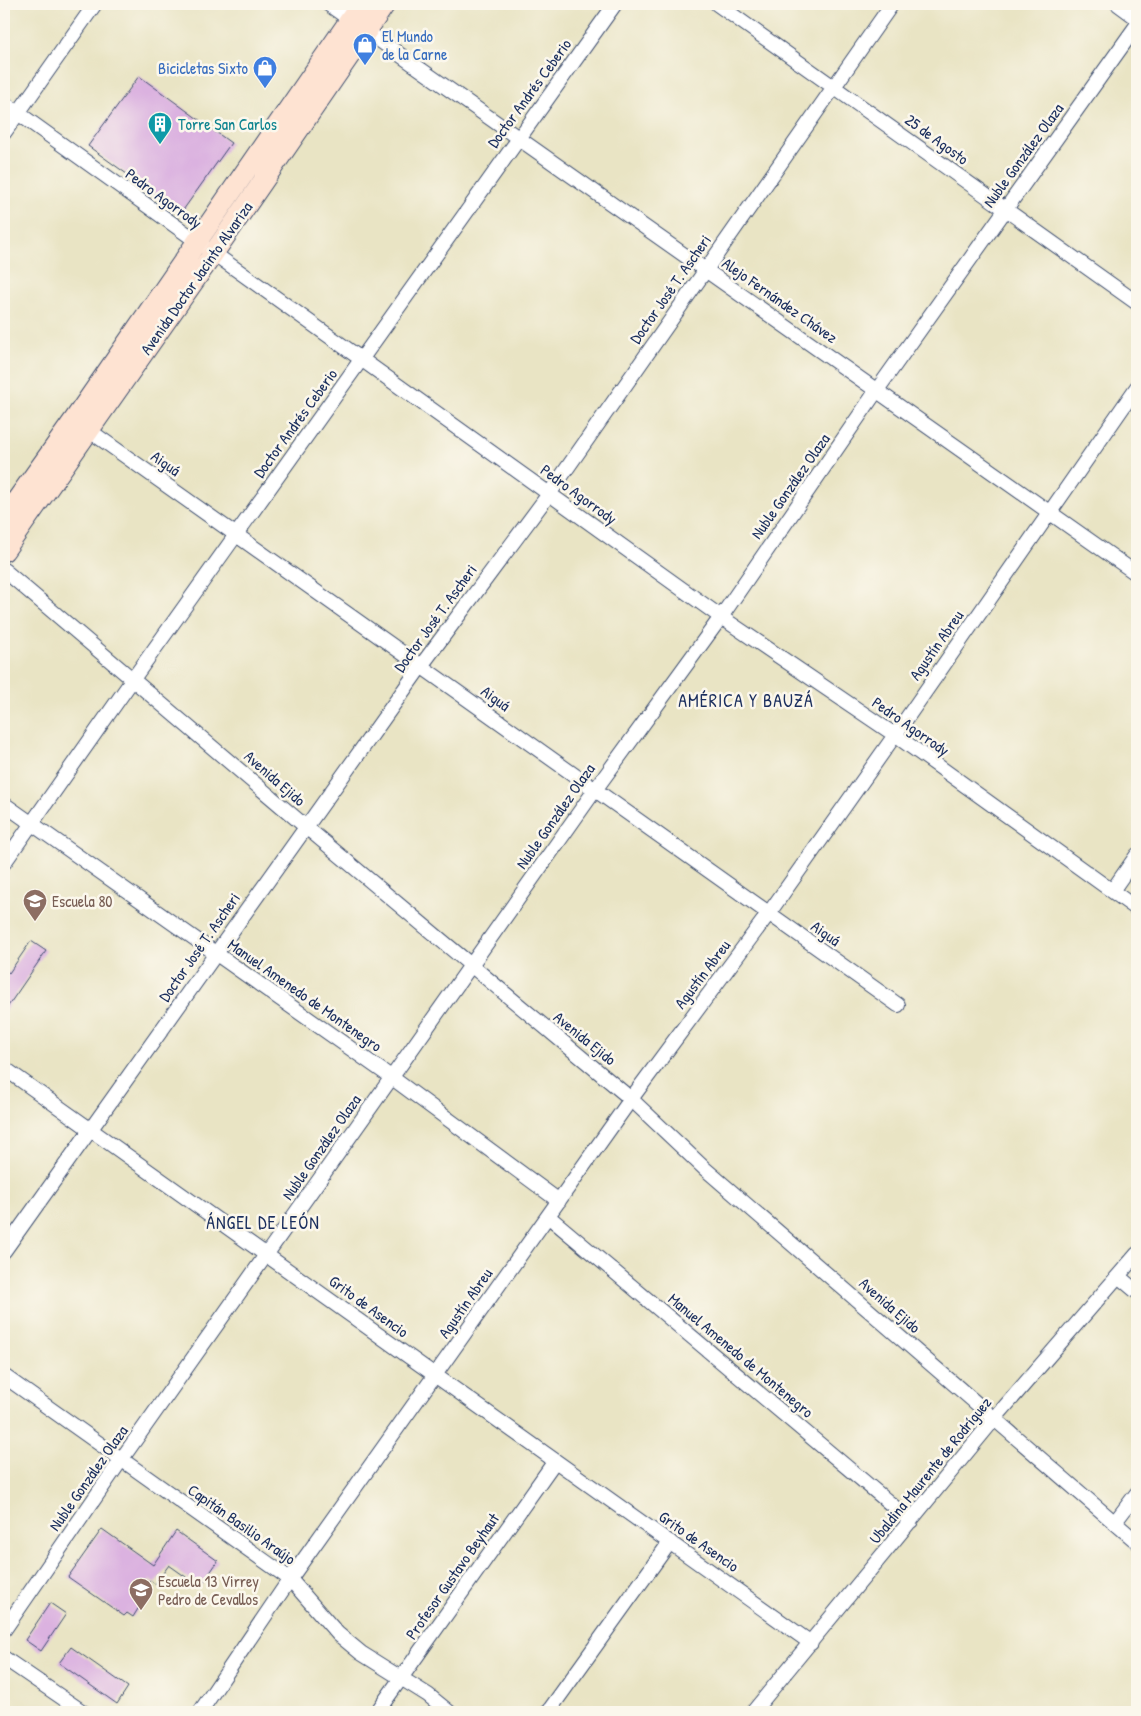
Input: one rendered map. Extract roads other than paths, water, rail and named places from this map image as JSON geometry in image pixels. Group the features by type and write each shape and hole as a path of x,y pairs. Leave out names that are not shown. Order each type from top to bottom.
{"main road":[{"name":"Avenida Doctor Jacinto Alvariza","path":"5,546 82,425 205,248 385,4"},
{"name":"Avenida Doctor Jacinto Alvariza","path":"205,248 355,11"},
{"name":"Avenida Doctor Jacinto Alvariza","path":"4,518 82,425"}],"street":[{"path":"4,132 95,4"},
{"name":"Alejo Fernández Chávez","path":"328,4 355,11 367,30 1137,574"},
{"name":"Doctor Andrés Ceberio","path":"4,863 133,679 615,4"},
{"name":"25 de Agosto","path":"717,4 1137,303"},
{"name":"Doctor José T. Ascheri","path":"4,1251 421,666 549,494 892,4"},
{"path":"1118,4 1137,18"},
{"name":"Nuble González Olaza","path":"4,1630 121,1460 391,1077 595,790 721,617 877,390 1137,24"},
{"name":"Pedro Agorrody","path":"4,104 721,617 895,736 1137,909"},
{"name":"Agustín Abreu","path":"200,1712 290,1579 548,1216 769,913 895,736 1137,387"},
{"name":"Aiguá","path":"82,425 237,533 898,1005"},
{"name":"Avenida Ejido","path":"4,570 471,966 632,1099 704,1168 1137,1542"},
{"name":"Manuel Amenedo de Montenegro","path":"4,804 391,1077 559,1201"},
{"path":"1112,891 1137,855"},
{"name":"Grito de Asencio","path":"4,1068 811,1643"},
{"name":"Manuel Amenedo de Montenegro","path":"548,1216 911,1520"},
{"name":"Ubaldina Maurente de Rodríguez","path":"753,1712 995,1418 1137,1254"},
{"path":"1118,1276 1137,1292"},
{"name":"Capitán Basilio Araújo","path":"4,1376 290,1579 338,1634 361,1653 428,1695 449,1712"},
{"name":"Profesor Gustavo Beyhaut","path":"377,1712 555,1461"},
{"path":"1115,1522 1137,1493"},
{"path":"548,1712 670,1542"},
{"path":"4,1658 83,1712"}],"place":[{"name":"El Mundo de la Carne","path":"365,66"},
{"name":"Bicicletas Sixto","path":"265,89"},
{"name":"Torre San Carlos","path":"160,145"},
{"name":"Escuela 80","path":"35,922"},
{"name":"Escuela 13 Virrey Pedro de Cevallos","path":"141,1611"}],"district":[{"name":"AMÉRICA Y BAUZÁ","path":"746,701"},
{"name":"ÁNGEL DE LEÓN","path":"263,1223"}]}
